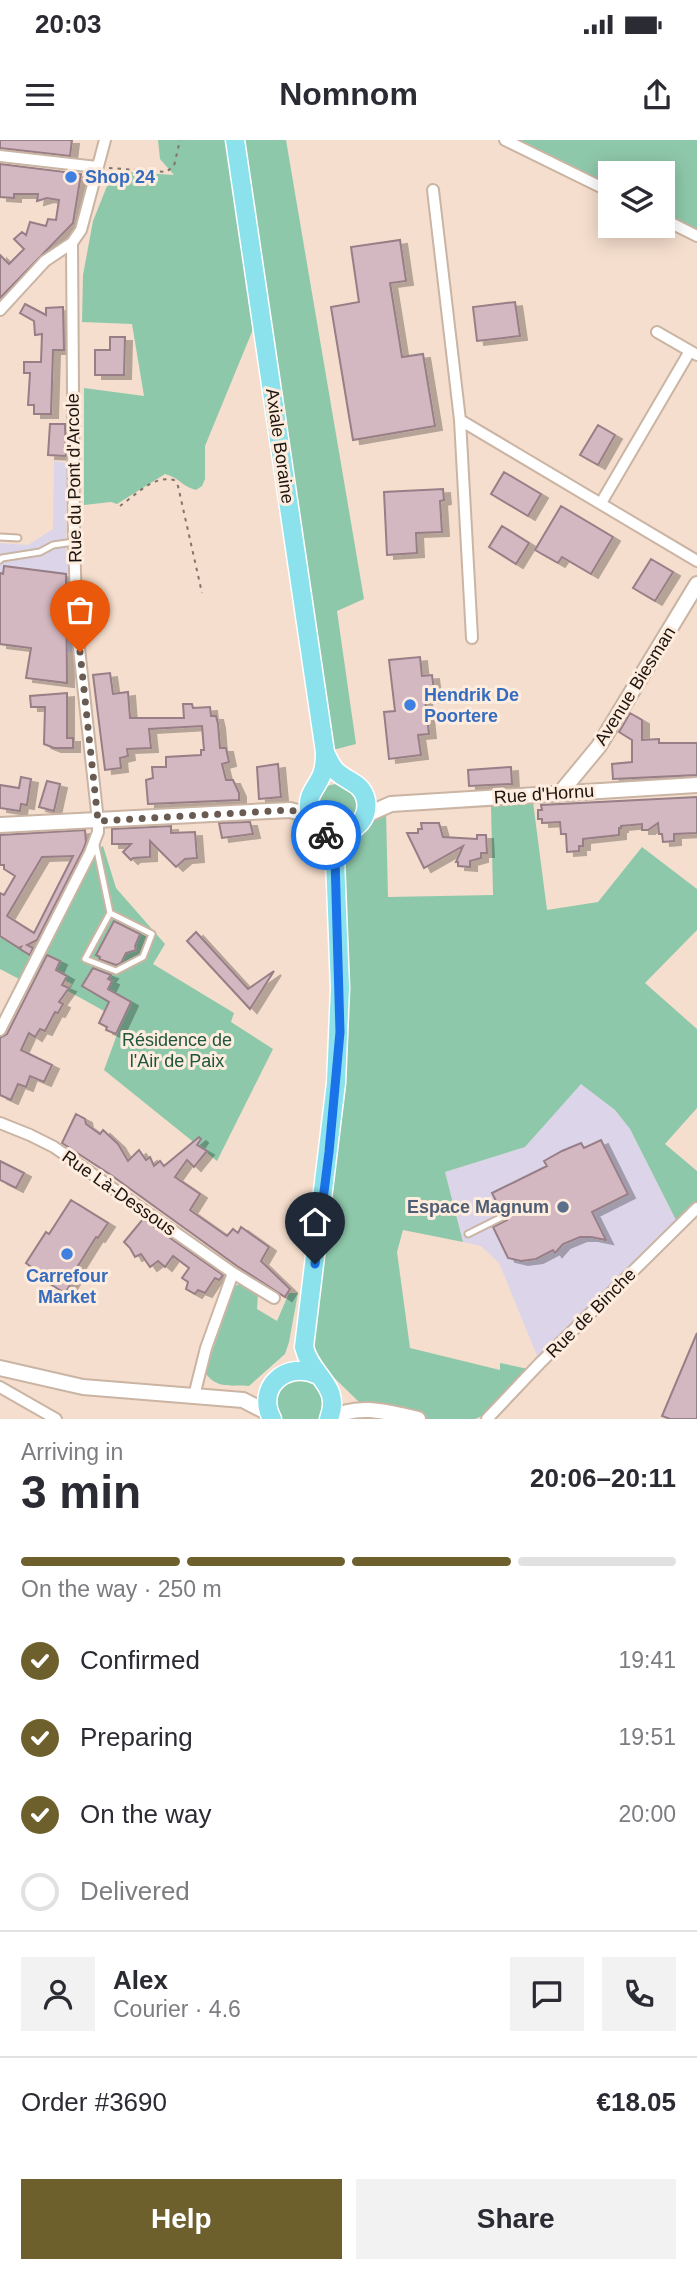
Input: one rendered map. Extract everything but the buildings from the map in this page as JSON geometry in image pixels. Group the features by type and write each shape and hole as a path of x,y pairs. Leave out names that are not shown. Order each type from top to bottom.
{"main road":[{"name":"Axiale Boraine","path":"235,140 325,752 324,767 308,804 318,825 331,841 335,859"},
{"path":"270,1416 267,1402 279,1378 294,1362 304,1335 324,1197 337,1070 340,988 335,859 339,848 366,807 363,792 338,773 325,752"},
{"path":"314,790 332,776 348,778"},
{"path":"318,825 342,834 356,826"},
{"path":"304,1335 306,1355 333,1401 330,1419"},
{"path":"279,1378 301,1370 322,1379"}],"street":[{"name":"Rue du Pont d'Arcole","path":"0,1030 90,853 98,821 78,631 74,542 72,243 81,230 105,140"},
{"path":"505,140 598,186"},
{"path":"0,156 97,167"},
{"path":"433,190 460,420 472,638"},
{"path":"675,225 697,236"},
{"path":"0,310 45,261 72,243"},
{"path":"601,503 693,353 657,332"},
{"path":"460,420 697,561"},
{"name":"Avenue Biesman","path":"561,792 594,752 697,584"},
{"name":"Avenue Biesman","path":"584,791 594,752"},
{"name":"Rue d'Hornu","path":"391,804 697,785"},
{"path":"290,810 299,806 314,790"},
{"path":"363,792 382,803 391,804"},
{"path":"356,826 366,815 391,804"},
{"path":"0,825 290,810 305,814 318,825"},
{"name":"Rue Là-Dessous","path":"0,1123 54,1147 233,1273 274,1298"},
{"name":"Rue de Binche","path":"487,1419 697,1208"},
{"path":"194,1396 206,1348 233,1273"},
{"path":"0,1368 83,1387 243,1400 260,1394 279,1378"},
{"path":"322,1379 346,1402 361,1409 418,1419"},
{"path":"0,1387 57,1419"},
{"path":"243,1400 270,1416"},
{"path":"330,1419 361,1409"}],"lane":[{"path":"0,537 18,538"},
{"path":"0,560 74,542"},
{"path":"95,841 110,913 85,959 116,971 143,957 152,934 110,913"},
{"path":"78,854 90,853"},
{"path":"468,1234 503,1216"}],"path":[{"path":"97,167 166,172 174,166 180,140"},
{"path":"120,506 157,480 174,480 178,486 201,593"}],"shaded area":[{"path":"54,461 67,463 66,549 74,652 46,652 46,655 30,653 30,648 0,644 0,543 28,545 53,529"},
{"path":"581,1083 615,1110 630,1129 679,1226 540,1363 499,1263 481,1246 463,1242 445,1172 525,1147"}],"green space":[{"path":"158,140 226,140 256,322 205,446 205,479 202,486 196,490 191,489 165,474 117,504 111,502 84,505 84,388 144,396 132,324 82,322 83,275 93,221 113,171 174,175 160,159"},
{"path":"236,140 286,140 364,599 337,611 356,744 325,752"},
{"path":"505,140 697,140 697,230 675,219 675,161 598,161 598,183"},
{"path":"337,784 352,790 358,805 352,820 337,826 322,820 316,805 322,790"},
{"path":"533,802 547,910 598,902 642,847 697,889 697,930 645,983 697,1029 697,1108 665,1144 697,1171 697,1208 679,1226 630,1129 615,1110 581,1084 525,1147 445,1172 463,1242 403,1230 397,1252 410,1348 500,1370 500,1363 533,1370 501,1403 496,1401 482,1416 475,1419 418,1419 361,1410 359,1402 315,1359 312,1339 344,852 362,829 386,811 388,897 493,895 491,806"},
{"name":"Résidence de l'Air de Paix","path":"103,846 116,888 165,944 153,964 234,1013 231,1022 273,1049 217,1161 104,1070 122,1021 68,991 72,984 37,966 94,851"},
{"path":"0,937 35,957 21,980 0,969"},
{"path":"242,1283 258,1293 257,1309 277,1321 289,1293 298,1293 289,1342 285,1354 249,1386 219,1384 205,1372 235,1286"},
{"path":"303,1377 323,1394 323,1412 319,1419 280,1419 275,1404 278,1389 287,1381"}],"way so far":[{"path":"80,652 98,821 290,810 305,814 326,835"}],"place":[{"name":"Shop 24","path":"71,177"},
{"name":"Hendrik De Poortere","path":"410,705"},
{"name":"Espace Magnum","path":"563,1207"},
{"name":"Carrefour Market","path":"67,1254"}],"route":[{"path":"315,1264 340,1032 335,859 331,841 326,835"}]}
